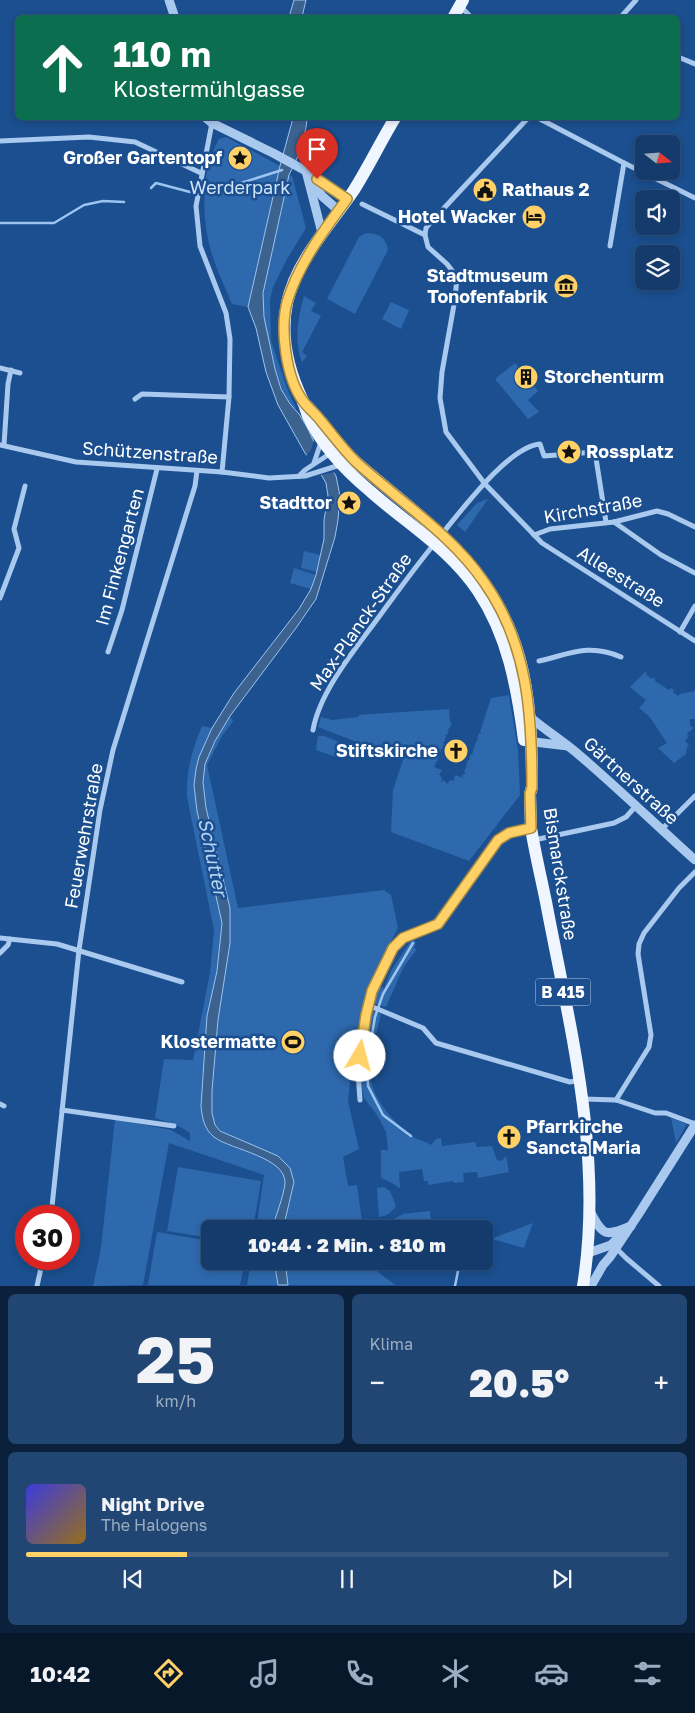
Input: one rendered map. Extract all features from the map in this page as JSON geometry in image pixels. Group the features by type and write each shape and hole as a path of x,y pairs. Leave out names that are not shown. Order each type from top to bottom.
{"main road":[{"path":"455,15 461,3"},
{"name":"B 415","path":"394,120 347,199 299,271 287,301 284,327 289,367 308,416 321,437 343,465 372,493 461,554 485,582 507,620 521,660 530,717 529,739"},
{"name":"B 415","path":"303,402 354,460 438,539 449,556 477,590 500,628 509,655 529,739"},
{"name":"Bismarckstraße","path":"529,739 532,834 583,1099 590,1173 588,1253 583,1286"}],"street":[{"path":"169,0 174,15"},
{"path":"623,15 636,0"},
{"path":"461,3 470,15"},
{"path":"680,58 695,64"},
{"path":"222,472 229,397 230,339 226,313 200,246 196,206 209,120 306,171 347,199"},
{"path":"526,120 431,222 426,228 425,235 428,247 447,264 457,277 442,372 440,398 446,432 484,484 534,534"},
{"path":"542,120 695,198"},
{"path":"0,141 90,137 135,142 201,173"},
{"path":"610,246 624,163"},
{"path":"306,171 322,196 338,210"},
{"path":"306,171 322,234"},
{"path":"362,204 425,235"},
{"path":"0,368 20,373"},
{"path":"2,445 8,384 12,370"},
{"path":"135,398 142,394 229,397"},
{"path":"314,463 320,450 321,437"},
{"path":"484,484 504,464 531,445 540,444 544,456 596,452 606,522"},
{"name":"Schützenstraße","path":"2,445 76,462 222,472 269,478 305,476 343,465"},
{"path":"299,476 314,463 333,452 346,450"},
{"name":"Im Finkengarten","path":"108,652 122,610 157,468"},
{"name":"Feuerwehrstraße","path":"52,1205 79,950 100,810 113,750 195,486 197,471"},
{"name":"Max-Planck-Straße","path":"313,730 318,711 328,690 363,639 438,539 484,484"},
{"path":"0,598 18,548 14,529 25,486"},
{"name":"Kirchstraße","path":"534,534 550,529 614,522 657,511 679,518 695,527"},
{"path":"614,522 661,555 695,573"},
{"name":"Alleestraße","path":"534,534 542,543 695,641"},
{"path":"680,632 695,606"},
{"path":"539,661 582,651 599,650 620,657"},
{"name":"Gärtnerstraße","path":"530,717 598,771 695,860"},
{"path":"529,739 548,732"},
{"name":"Gärtnerstraße","path":"529,739 568,746"},
{"path":"661,830 695,796"},
{"path":"360,1100 358,1073 368,1004 372,991 393,948 403,938 438,924 498,840 509,833 532,834 614,823 626,817 635,806"},
{"path":"616,1100 649,1047 651,1035 638,954 639,944 644,933 695,872"},
{"path":"0,938 58,944 182,982"},
{"path":"0,953 8,945 10,939"},
{"path":"368,1004 423,1028 436,1043 570,1082 580,1080"},
{"path":"583,1099 616,1100 655,1112 666,1113 695,1124 631,1226 602,1265 591,1286"},
{"path":"62,1110 174,1126"},
{"path":"590,1211 598,1227 604,1232 613,1234 631,1226"},
{"path":"588,1253 610,1245 631,1226"},
{"path":"588,1253 605,1254 616,1248"},
{"path":"616,1248 659,1286"},
{"path":"38,1286 41,1270"}],"green space":[{"name":"Werderpark","path":"226,137 280,166 248,307 232,304 213,258 204,209 206,179 213,151 219,139"},
{"path":"289,175 292,176 306,228 273,287 270,300 271,341 288,391 296,408 294,409 287,399 275,370 266,336 263,304 264,282"},
{"path":"366,233 375,234 384,239 388,250 355,314 327,299 359,237"},
{"path":"304,296 316,303 311,311 321,316 302,352 307,356 302,362 298,346 298,329"},
{"path":"391,302 409,310 401,329 382,319"},
{"path":"515,363 523,373 521,376 522,380 525,382 530,381 538,391 528,400 539,412 528,419 495,379"},
{"path":"488,499 465,532 457,525 477,503"},
{"path":"304,551 320,555 317,572 301,568"},
{"path":"294,568 316,575 311,589 290,583"},
{"path":"645,672 647,673 646,675 652,679 653,677 655,681 669,690 671,688 674,690 673,692 678,696 695,691 695,719 690,719 690,726 693,727 688,732 687,735 689,736 685,741 689,745 686,754 674,763 658,748 667,743 649,716 639,708 646,700 630,687"},
{"path":"509,695 518,750 520,795 469,861 391,832 393,790 403,760 318,727 321,717 332,720 358,717 359,715 449,709 450,722 452,723 450,728 448,728 447,735 445,735 444,742 442,742 444,743 439,755 437,755 439,757 434,767 442,770 438,774 442,779 441,782 443,780 448,784 449,781 455,781 455,775 464,778 462,777 463,774 466,774 464,772 466,767 469,767 466,766 468,760 471,760 469,759 471,754 474,754 472,753 474,747 476,748 474,746 477,740 479,740 477,739 479,733 482,734 480,732 491,698"},
{"name":"Klostermatte","path":"230,716 233,721 222,736 207,765 238,908 384,890 391,895 398,928 372,978 363,1009 348,1101 359,1149 343,1157 348,1186 357,1185 362,1220 285,1220 294,1182 290,1168 278,1156 220,1131 215,1125 212,1113 212,1091 218,1020 230,943 230,908 206,808 203,782 205,765 215,741"},
{"path":"202,726 212,728 207,738 195,796 222,923 217,971 207,1016 202,1114 206,1126 214,1137 268,1161 277,1167 283,1175 285,1184 275,1220 257,1220 264,1175 169,1143 143,1285 93,1286 101,1248 115,1119 171,1130 190,1141 190,1133 177,1125 155,1118 164,1059 193,1060 210,973 214,930 187,797 190,760"},
{"path":"318,736 324,736 344,744 339,758 316,750"},
{"path":"412,939 416,942 414,948 417,949 403,968 386,1007 376,1004 373,1000 378,986 384,988 392,969"},
{"path":"371,1009 381,1014 371,1057 371,1081 385,1110 409,1134 431,1145 436,1139 441,1138 442,1146 475,1142 477,1147 492,1146 497,1160 502,1161 506,1156 509,1172 478,1178 477,1172 463,1173 464,1182 454,1183 453,1181 428,1185 428,1181 424,1181 422,1169 399,1172 400,1188 381,1178 381,1150 388,1150 386,1132 377,1115 364,1098 360,1081"},
{"path":"671,1118 687,1124 676,1143"},
{"path":"178,1167 261,1181 254,1220 201,1220 201,1237 167,1231"},
{"path":"384,1187 390,1191 396,1206 389,1213 379,1217 377,1188"},
{"path":"430,1211 431,1220 392,1220 403,1214"},
{"path":"533,1223 524,1248 493,1239 493,1238"},
{"path":"157,1232 201,1239 201,1270 243,1270 240,1285 148,1285"},
{"path":"250,1270 276,1270 278,1285 247,1285"},
{"path":"286,1270 376,1270 395,1285 288,1285"}],"water":[{"path":"294,0 306,0 302,15 290,15"},
{"name":"Schutter","path":"292,120 307,120 298,156 289,175 263,293 264,317 281,389 299,414 315,444 336,476 340,496 338,520 335,537 316,599 230,716 215,741 205,764 203,782 206,808 230,908 230,943 218,1020 212,1113 215,1125 220,1131 278,1156 290,1168 294,1182 285,1220 275,1220 285,1184 283,1175 277,1167 268,1161 214,1137 204,1123 201,1106 207,1016 217,971 222,923 197,811 194,785 196,769 199,757 212,728 234,693 299,609 311,589 324,539 324,520 328,496 326,483 305,453 278,405 266,372 256,328 248,307"},
{"path":"276,1270 286,1270 288,1285 278,1285"}],"pier":[{"path":"315,437 337,472 320,475 306,456 311,450"}],"waterway":[{"path":"204,192 225,188 282,170"},
{"path":"151,188 156,183 190,192"},
{"path":"0,223 54,223 84,205 103,201 124,202"},
{"path":"411,1136 383,1115 368,1086 367,1065 375,1017 383,994 413,943"},
{"path":"455,1286 458,1270"}],"place":[{"name":"Großer Gartentopf","path":"240,158"},
{"name":"Rathaus 2","path":"485,190"},
{"name":"Hotel Wacker","path":"534,217"},
{"name":"Stadtmuseum Tonofenfabrik","path":"566,286"},
{"name":"Storchenturm","path":"526,377"},
{"name":"Rossplatz","path":"569,452"},
{"name":"Stadttor","path":"349,503"},
{"name":"Stiftskirche","path":"456,751"},
{"name":"Klostermatte","path":"293,1042"},
{"name":"Pfarrkirche Sancta Maria","path":"509,1137"}],"route":[{"path":"317,179 347,199 299,271 287,301 284,327 286,348 289,367 296,388 303,402 314,412 354,460 456,548 485,582 507,620 516,642 527,695 532,742 531,828 509,833 498,840 438,924 403,938 393,948 372,991 366,1015 360,1056"}]}
